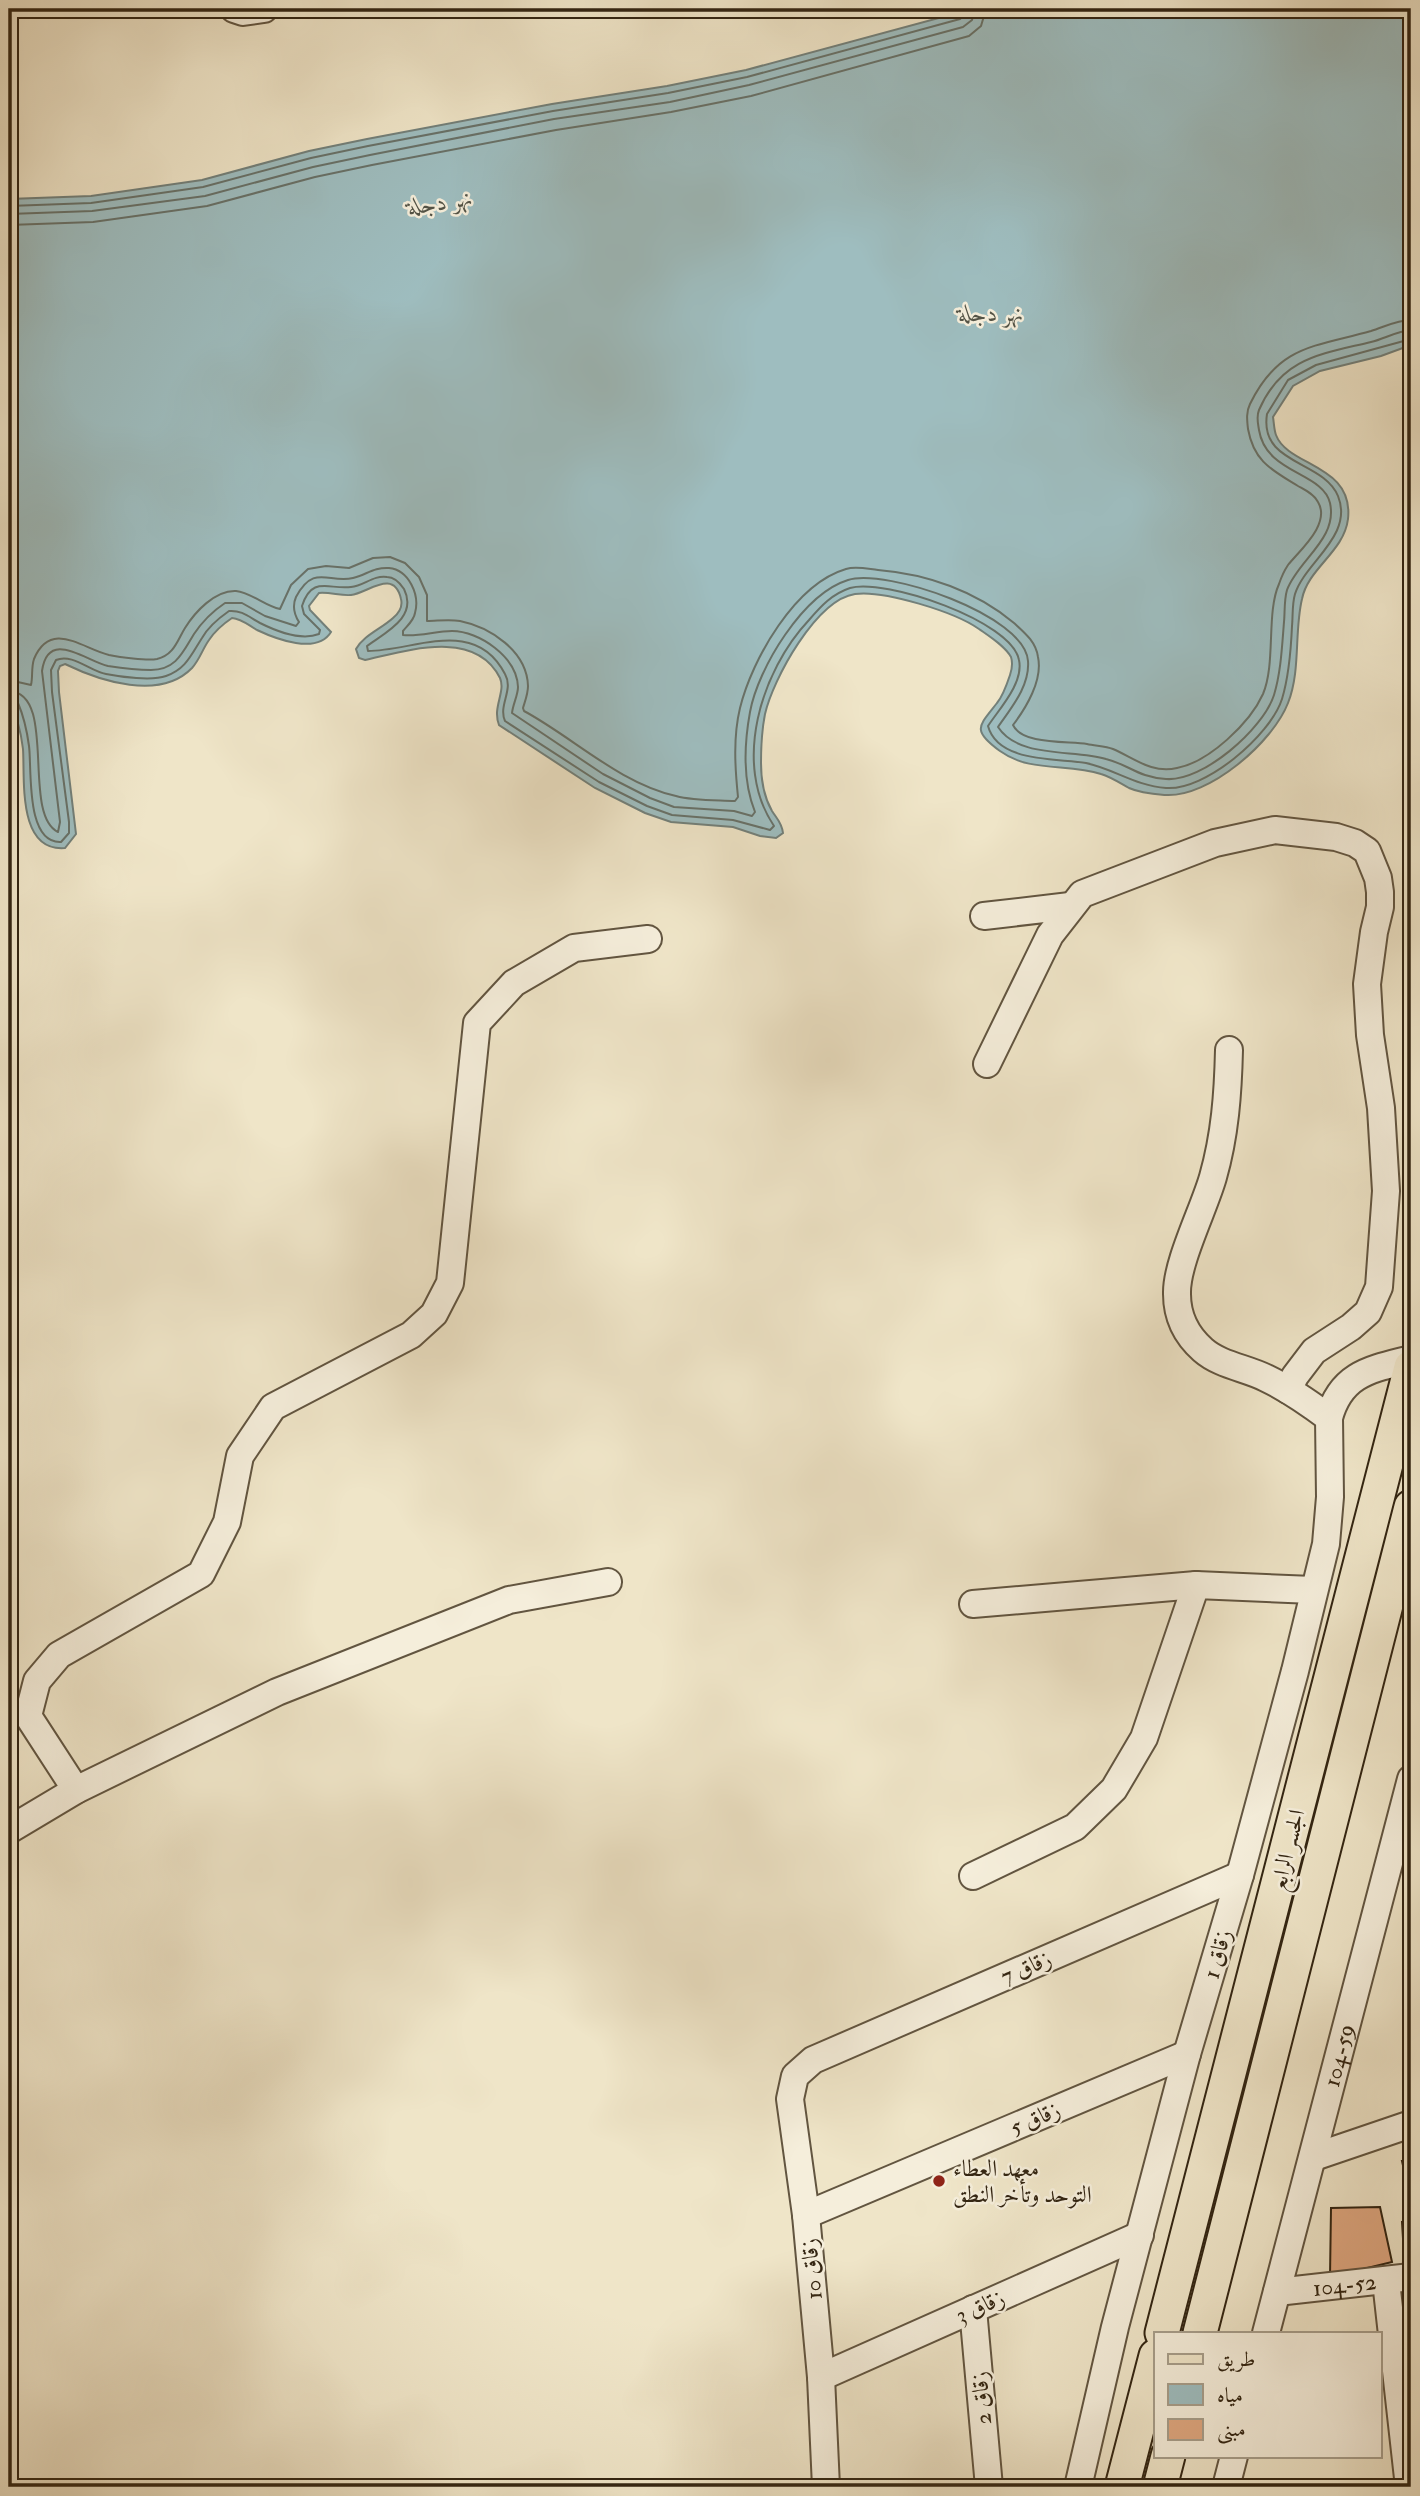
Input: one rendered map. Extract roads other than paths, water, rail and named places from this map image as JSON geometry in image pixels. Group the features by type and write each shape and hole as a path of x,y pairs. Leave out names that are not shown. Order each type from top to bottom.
{"main road":[{"name":"الجسر الرابع","path":"1162,2332 1411,1367"},
{"name":"الجسر الرابع","path":"1200,2332 1411,1507"},
{"path":"1122,2487 1154,2365"},
{"path":"1160,2487 1167,2458"}],"street":[{"path":"234,9 243,12 264,9"},
{"path":"987,1064 1050,935 1082,894 1215,843 1275,830 1336,836 1367,851 1378,878 1380,907 1367,984 1370,1035 1381,1108 1386,1191 1379,1287 1368,1312 1351,1327 1314,1351 1288,1390"},
{"path":"984,916 1070,906"},
{"path":"76,1790 28,1716 37,1681 59,1655 201,1574 227,1522 240,1456 273,1406 411,1335 434,1314 450,1283 477,1023 514,983 574,948 648,939"},
{"path":"1229,1050 1226,1113 1221,1145 1204,1206 1179,1273 1178,1308 1184,1325 1193,1340 1206,1353 1264,1377 1329,1418 1337,1396 1352,1379 1372,1369 1411,1359"},
{"name":"زقاق 1","path":"1078,2487 1115,2327 1187,2054 1240,1875 1295,1671 1326,1544 1329,1521 1329,1418"},
{"path":"9,1830 76,1790 277,1692 509,1600 608,1582"},
{"path":"973,1604 1196,1585 1313,1590"},
{"path":"973,1877 1074,1827 1114,1789 1144,1738 1196,1585"},
{"name":"104-59","path":"1266,2332 1411,1779"},
{"name":"زقاق 7","path":"813,2060 1240,1875"},
{"name":"زقاق 5","path":"806,2215 1187,2054"},
{"name":"زقاق 10","path":"813,2060 795,2076 790,2099 806,2215 821,2377 826,2487"},
{"path":"1314,2157 1411,2124"},
{"name":"زقاق 3","path":"821,2377 1140,2235"},
{"path":"1398,2279 1409,2487"},
{"name":"104-52","path":"1277,2292 1398,2279"},
{"name":"زقاق 2","path":"973,2309 989,2487"},
{"path":"1226,2487 1233,2458"}],"water":[{"name":"نهر دجلة","path":"972,9 1411,9 1411,345 1381,356 1320,371 1293,386 1273,417 1276,435 1283,446 1319,468 1341,487 1347,501 1348,519 1340,541 1311,578 1302,599 1295,677 1288,703 1269,734 1254,750 1237,765 1201,787 1182,794 1165,795 1133,790 1108,777 1088,771 1036,765 1012,758 991,744 981,728 1001,697 1011,673 1012,659 1005,649 968,622 937,609 883,595 855,594 840,599 811,625 777,681 765,714 761,751 762,782 767,800 783,833 776,838 733,827 671,822 645,813 595,788 499,725 497,712 500,678 489,663 474,653 457,648 438,647 365,660 359,658 356,649 359,644 393,618 401,607 398,590 387,584 351,595 319,593 309,606 310,610 331,632 316,643 285,641 232,618 211,637 192,668 179,678 164,684 130,685 95,676 65,664 60,666 59,692 76,834 65,848 49,846 38,838 27,811 20,730 9,701 9,199 91,196 202,180 309,151 367,139 746,70"}],"place":[{"name":"معهد العطاء التوحد وتأخر النطق","path":"939,2181"}]}
